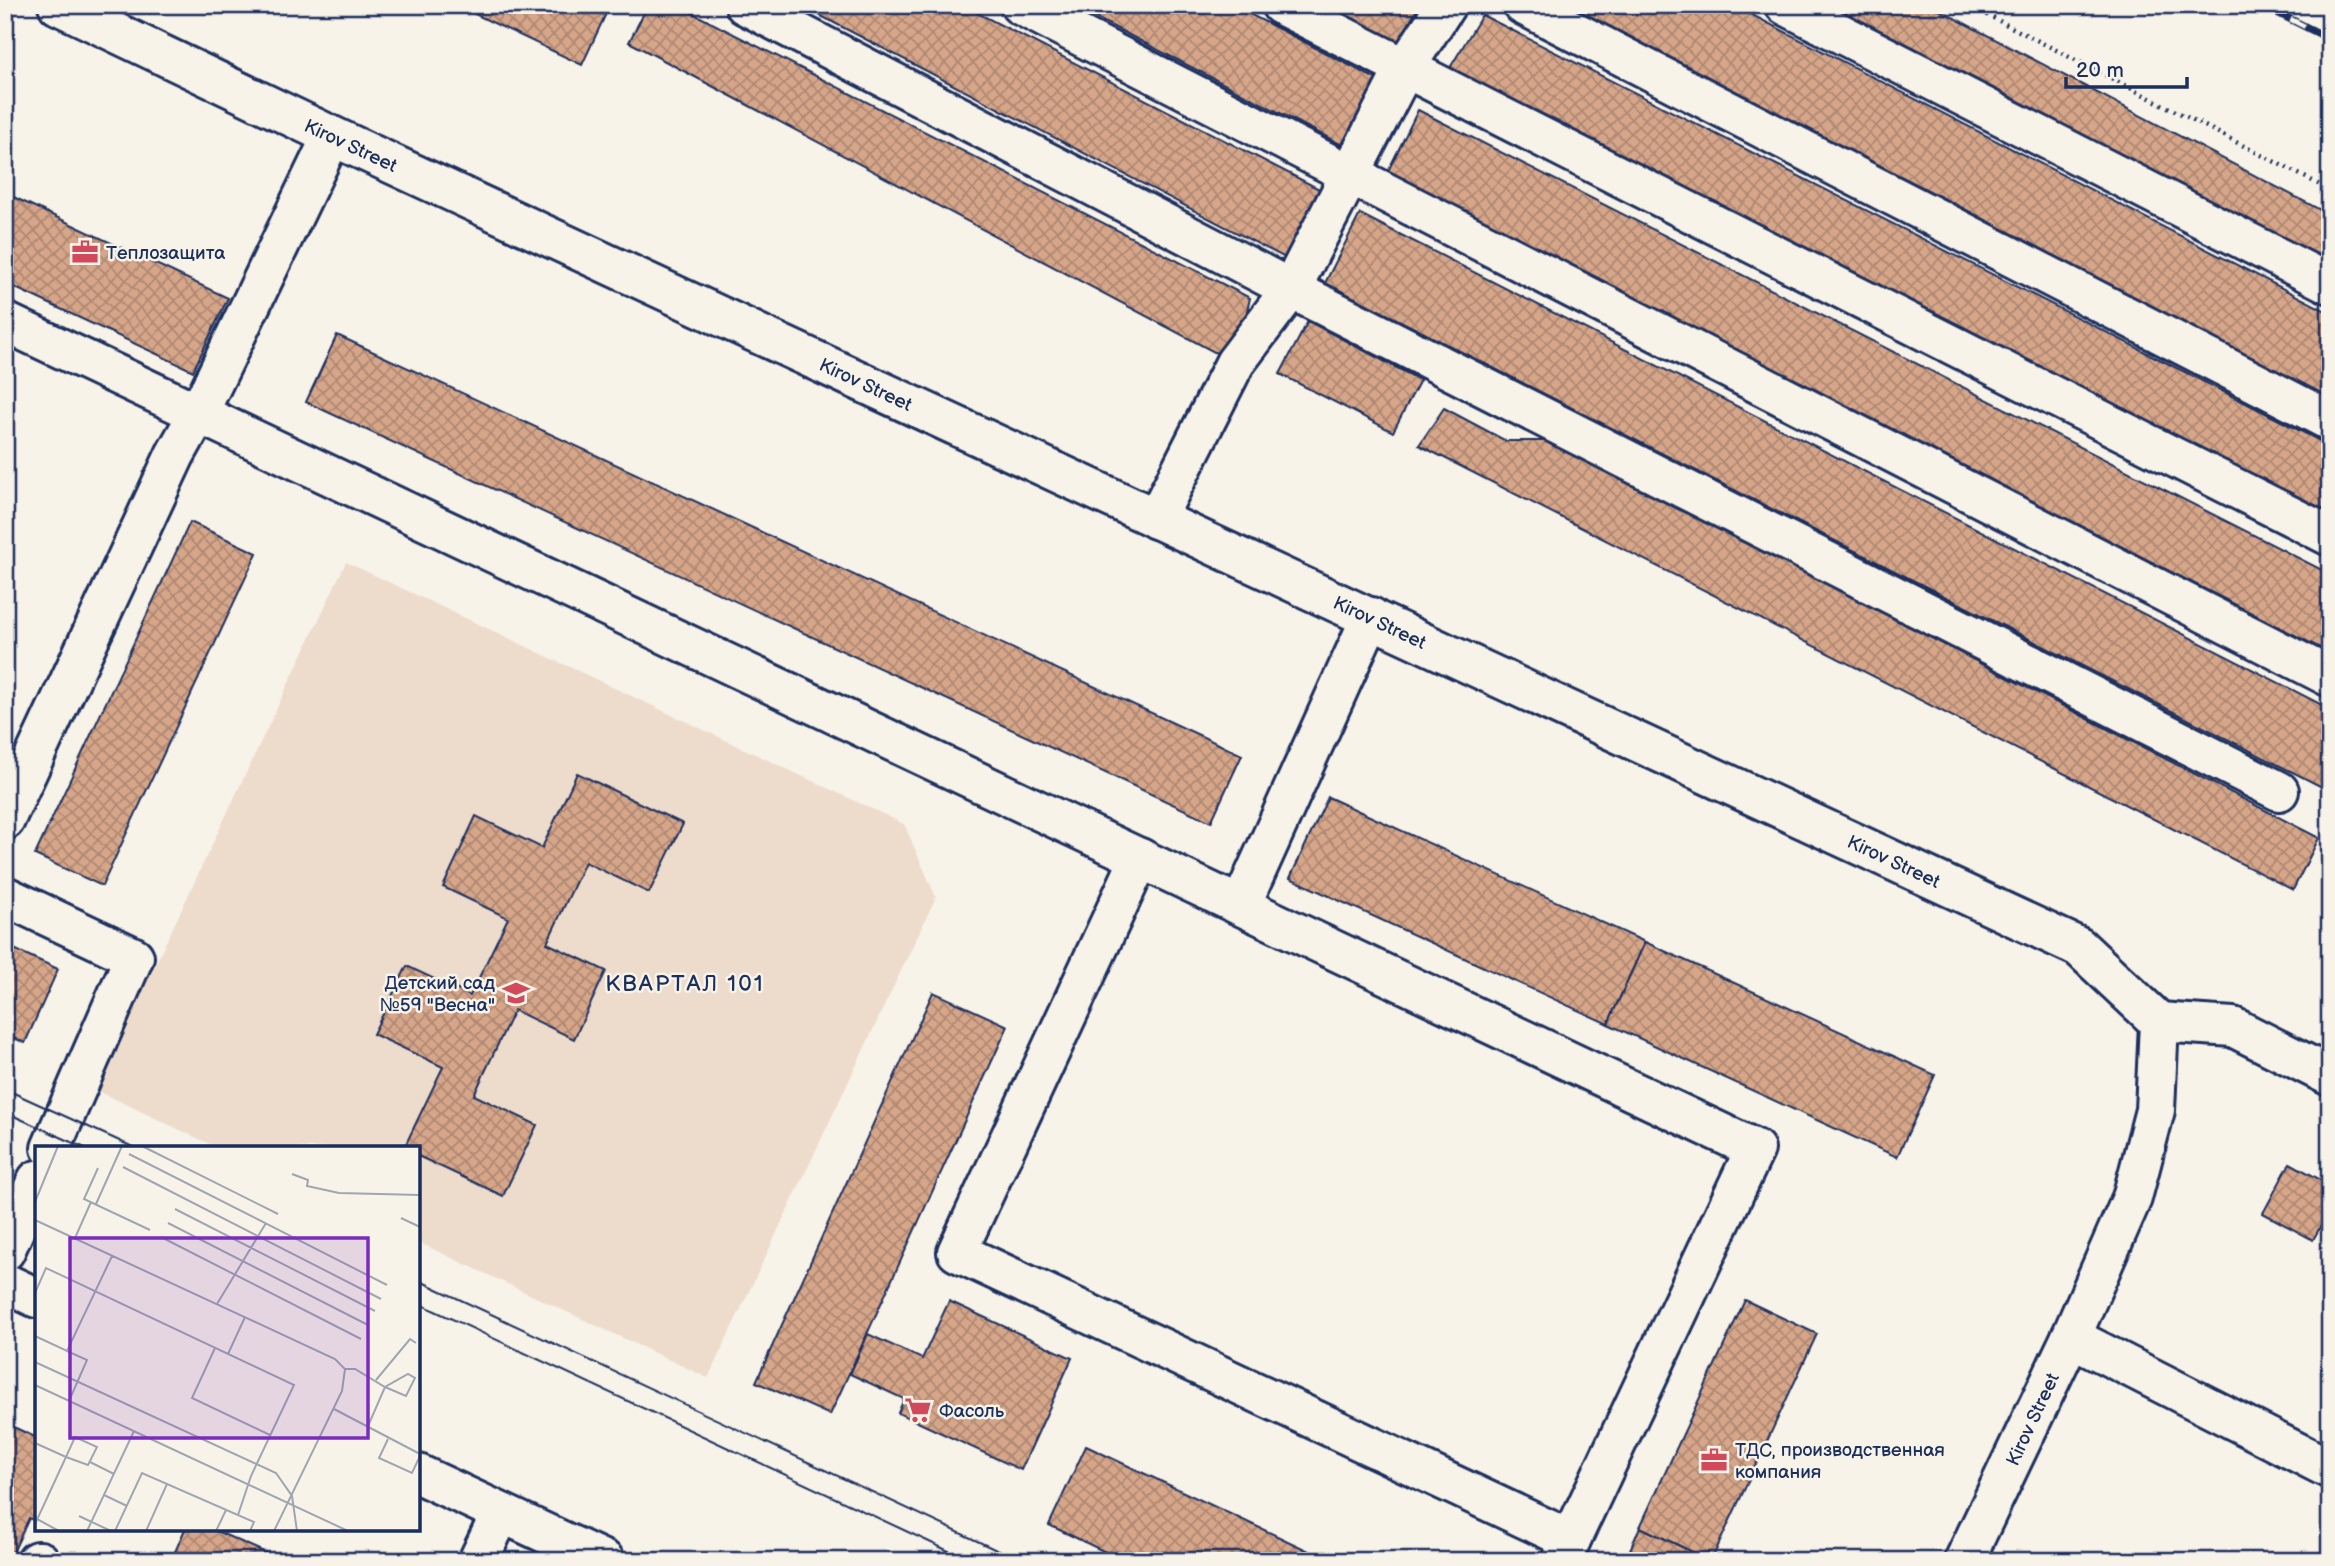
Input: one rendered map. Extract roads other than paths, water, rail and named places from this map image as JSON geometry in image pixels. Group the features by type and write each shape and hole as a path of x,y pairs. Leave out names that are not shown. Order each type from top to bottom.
{"street":[{"name":"Kirov Street","path":"58,5 332,136 2079,947 2159,1022 2155,1110 2132,1198 2071,1337 1964,1561"},
{"path":"746,5 1291,289 2279,791"},
{"path":"1020,5 2330,677"},
{"path":"1281,5 2330,536"},
{"path":"1156,519 1235,363 1291,289 1405,68 1446,5"},
{"path":"1524,5 2330,421"},
{"path":"1785,5 2330,284"},
{"path":"5,820 176,455 332,136"},
{"path":"5,322 199,412 1755,1149 1566,1550 957,1252 1140,858"},
{"path":"1241,905 1371,617"},
{"path":"5,896 134,957 52,1146"},
{"path":"2159,1022 2233,1027 2330,1076"},
{"path":"5,1251 35,1184"},
{"path":"5,1283 35,1297"},
{"path":"2071,1337 2330,1469"},
{"path":"420,1476 605,1561"},
{"path":"478,1561 501,1513"}],"tram line":[{"path":"5,1089 131,1146"},
{"path":"5,1112 81,1146"},
{"path":"420,1281 1020,1561"},
{"path":"420,1304 970,1561"}],"railway":[{"path":"2262,5 2330,39"}],"place":[{"name":"Теплозащита","path":"85,252"},
{"name":"Детский сад №59 \"Весна\"","path":"516,993"},
{"name":"Фасоль","path":"918,1410"},
{"name":"ТДС, производственная компания","path":"1714,1460"}],"district":[{"name":"КВАРТАЛ 101","path":"685,983"}]}
